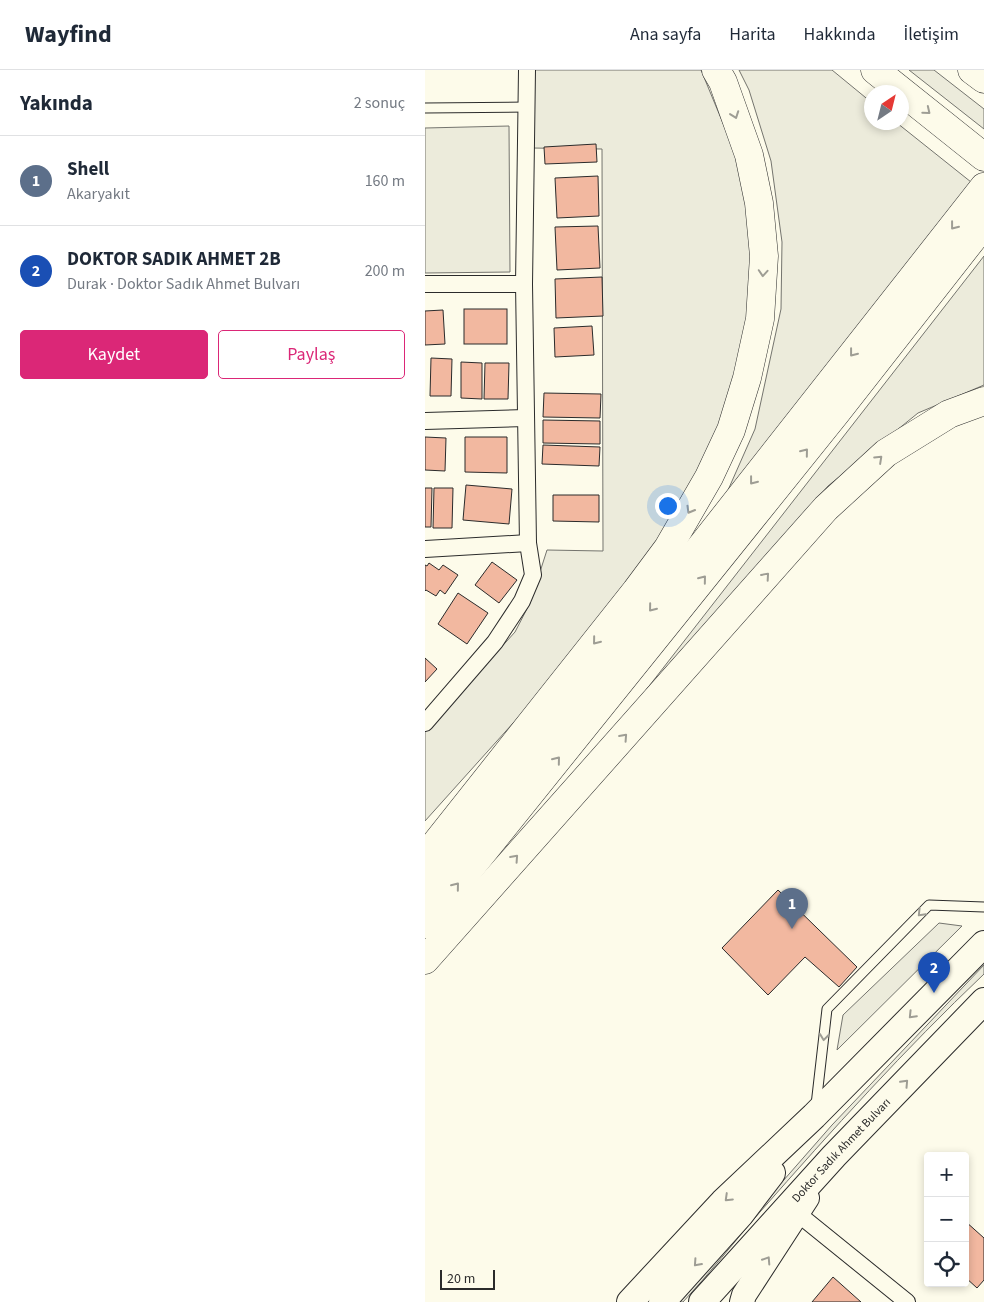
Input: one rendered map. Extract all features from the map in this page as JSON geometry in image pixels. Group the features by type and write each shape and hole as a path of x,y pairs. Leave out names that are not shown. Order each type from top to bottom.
{"highway":[{"path":"425,857 668,548 709,477 731,430 747,378 760,319 764,256 759,203 749,155 723,82 716,70"},
{"path":"875,70 984,157"},
{"path":"972,70 984,79"},
{"path":"425,891 710,535 984,187"},
{"path":"425,924 824,429 984,224"},
{"path":"425,960 826,508 886,453 949,414 984,401"}],"main road":[{"path":"630,1302 723,1202 814,1116 984,944"},
{"name":"Doktor Sadık Ahmet Bulvarı","path":"702,1302 834,1156 984,1001"},
{"path":"662,1302 740,1216 814,1116"},
{"path":"742,1302 744,1295 834,1156"}],"street":[{"path":"425,722 495,642 522,601 533,575 528,543 524,284 527,70"},
{"path":"425,284 524,284"},
{"path":"425,421 526,418"},
{"path":"425,549 528,543"},
{"path":"797,1213 907,1302"}],"lane":[{"path":"425,108 527,107"},
{"path":"814,1116 827,1010 929,905 984,907"}],"shaded area":[{"path":"532,70 701,70 734,150 749,213 752,267 747,330 724,419 681,507 577,652 425,821 425,732 515,632 530,603 547,550 603,551 602,149 532,148"},
{"path":"739,70 832,70 864,96 864,130 906,130 971,182 721,506 755,429 781,309 782,242 771,161 749,90"},
{"path":"909,70 934,70 984,109 984,129"},
{"path":"509,126 510,272 425,273 425,128"},
{"path":"984,256 984,385 918,413 828,486 646,690"},
{"path":"939,923 962,926 837,1050 843,1015"},
{"path":"984,965 984,974 926,1031 842,1120 683,1302 677,1302 832,1125"}],"building":[{"path":"596,144 597,162 545,164 544,147"},
{"path":"598,176 599,216 557,218 555,178"},
{"path":"598,226 600,268 557,270 555,227"},
{"path":"602,277 603,316 556,318 555,279"},
{"path":"464,309 507,309 507,344 464,344"},
{"path":"443,310 445,344 425,345 425,311"},
{"path":"592,326 594,355 555,357 554,328"},
{"path":"431,358 452,359 451,396 430,396"},
{"path":"461,362 482,363 482,399 461,398"},
{"path":"485,363 509,363 508,399 484,399"},
{"path":"544,393 601,394 600,418 543,417"},
{"path":"543,420 600,421 600,444 543,443"},
{"path":"425,437 446,438 445,471 425,470"},
{"path":"465,437 507,437 507,473 465,472"},
{"path":"543,445 600,447 599,466 542,464"},
{"path":"466,485 512,489 509,524 463,520"},
{"path":"425,488 432,488 431,527 425,527"},
{"path":"434,488 453,488 452,528 433,528"},
{"path":"553,495 599,495 599,522 553,521"},
{"path":"492,562 517,580 499,603 475,585"},
{"path":"429,563 439,570 443,565 458,575 445,594 440,590 436,596 425,591 425,565 427,566"},
{"path":"458,593 488,613 467,644 438,624"},
{"path":"425,658 437,669 425,682"},
{"path":"778,890 857,967 839,987 805,957 768,995 722,948"},
{"path":"969,1225 984,1238 984,1280 977,1288 969,1281"},
{"path":"833,1277 861,1302 812,1302"}],"place":[{"name":"Shell","path":"792,929"},
{"name":"DOKTOR SADIK AHMET 2B","path":"934,993"}]}
